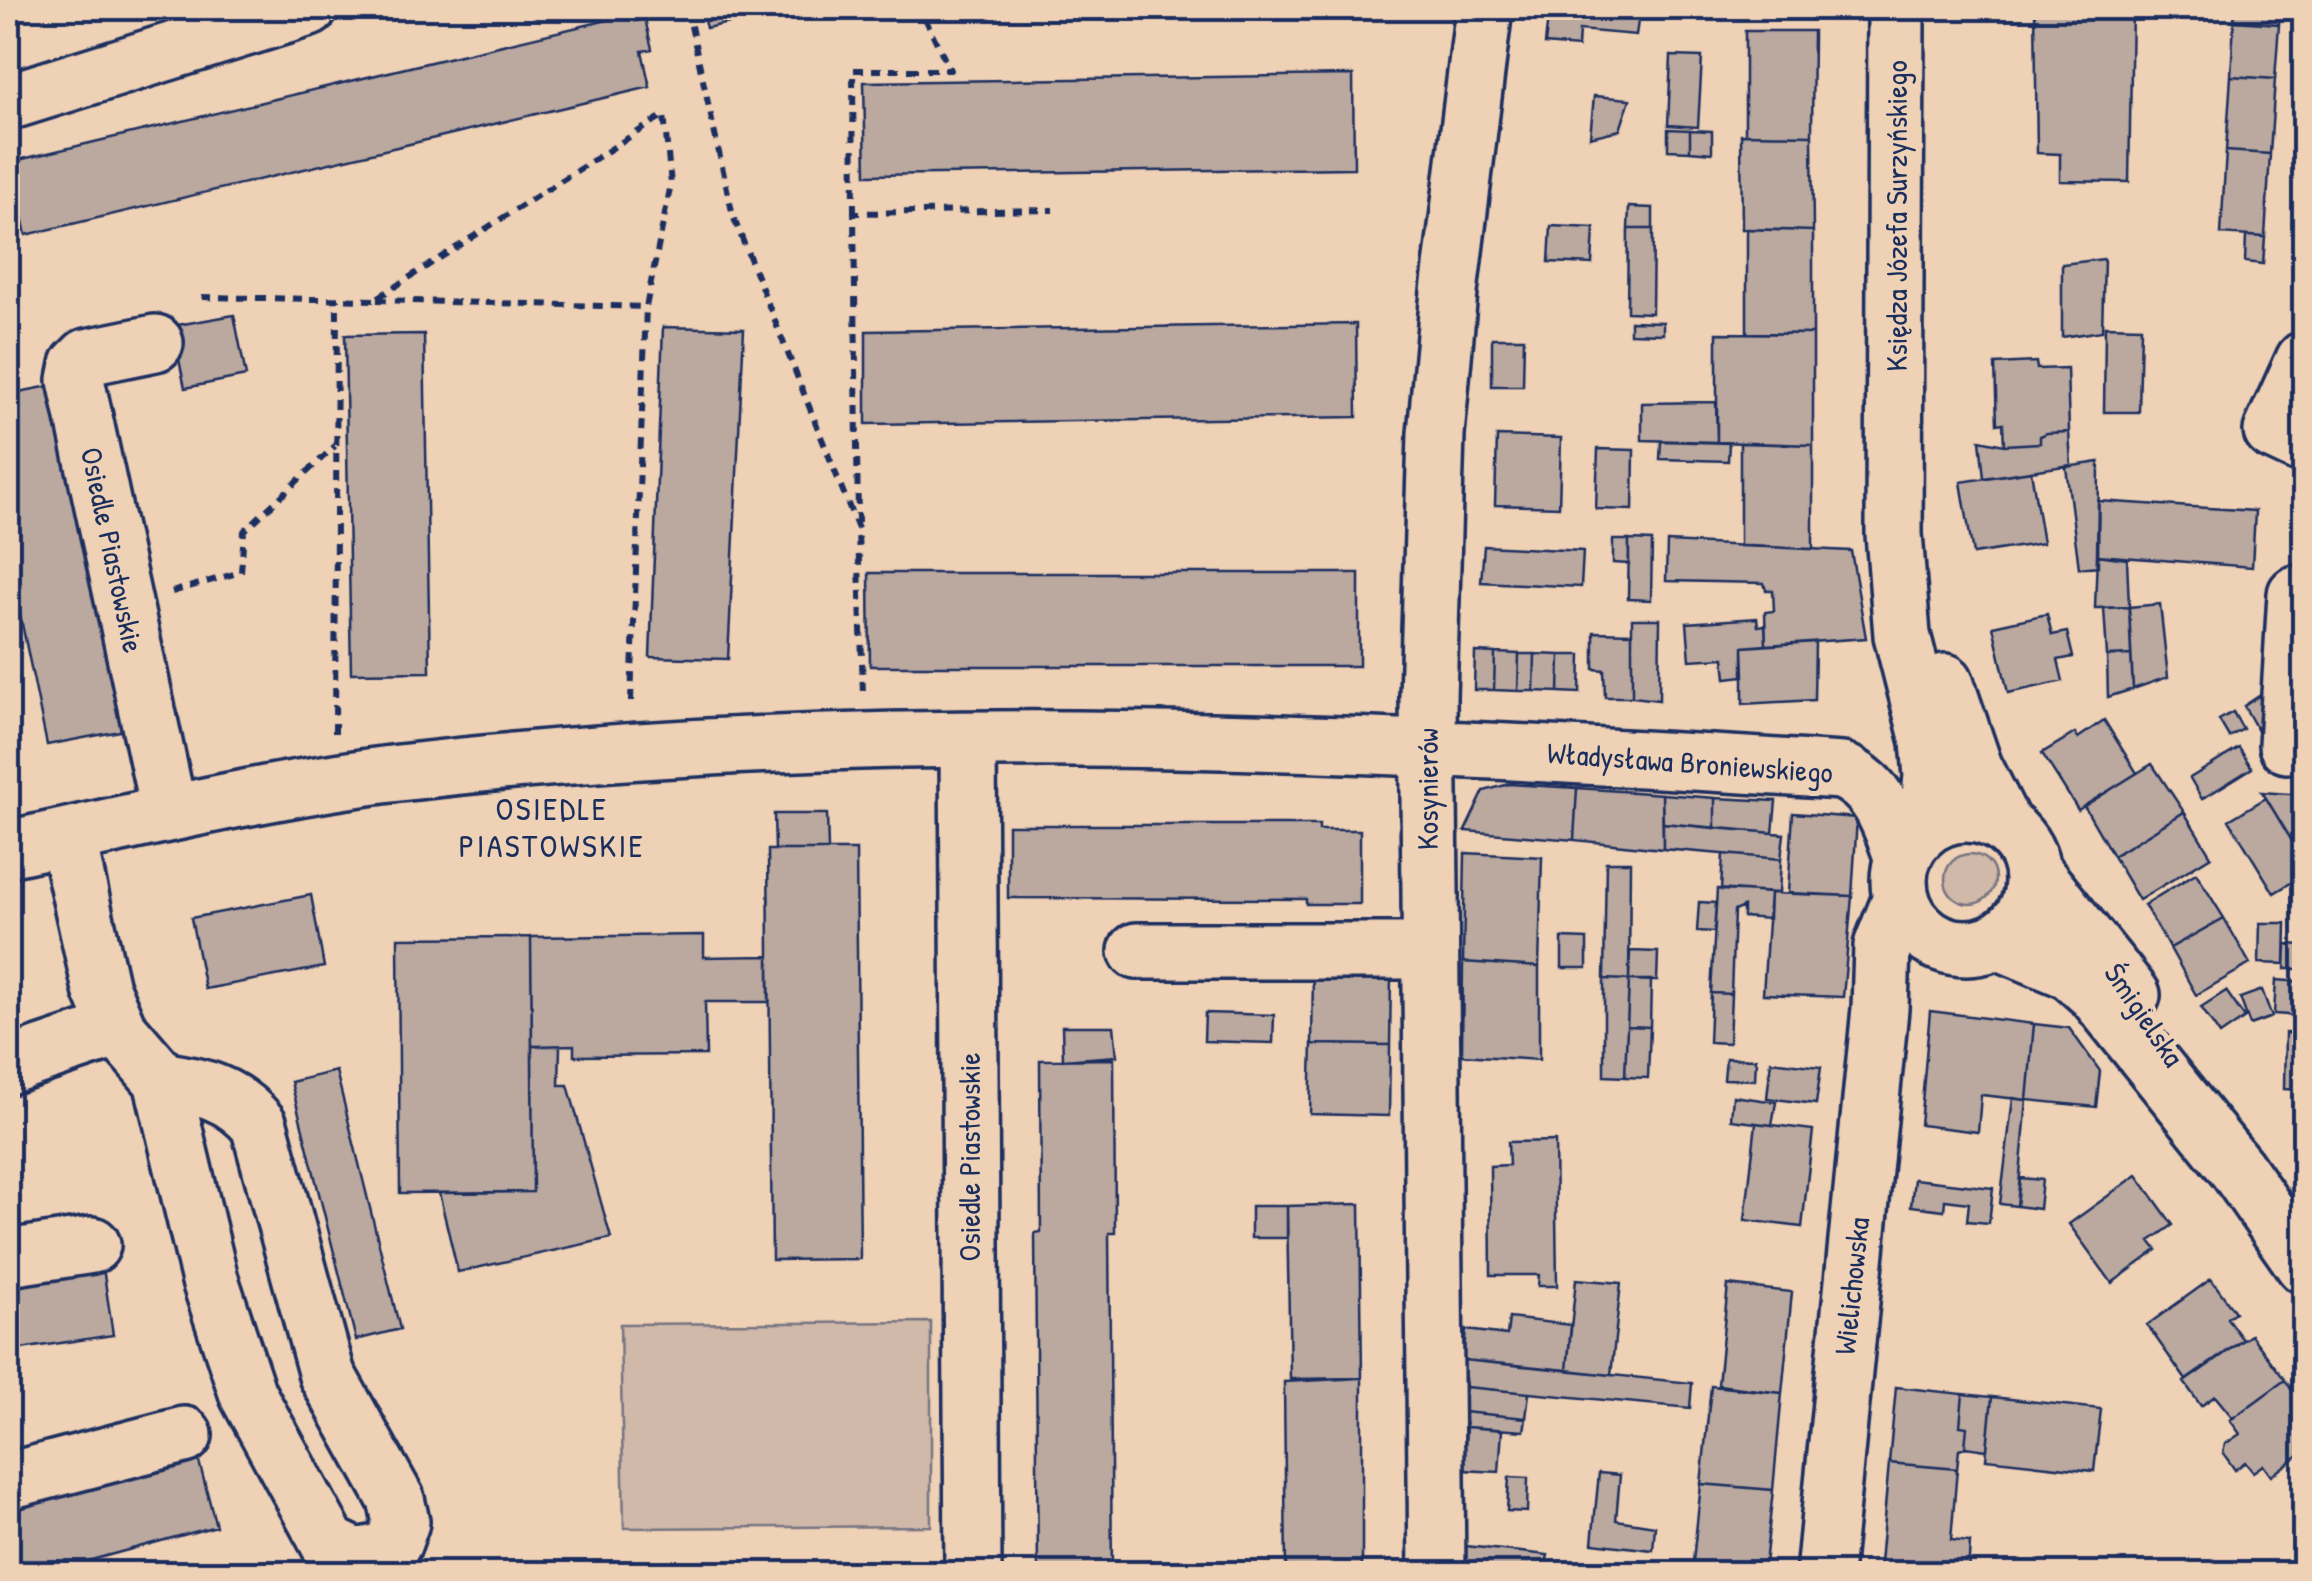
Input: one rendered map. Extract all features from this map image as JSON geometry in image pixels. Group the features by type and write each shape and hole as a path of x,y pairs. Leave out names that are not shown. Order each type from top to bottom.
{"street":[{"path":"8,102 310,8"},
{"name":"Kosynierów","path":"1437,1574 1427,746 1436,434 1484,8"},
{"name":"Księdza Józefa Surzyńskiego","path":"1896,8 1894,534 1902,635 1932,776 1910,861"},
{"name":"Osiedle Piastowskie","path":"155,343 87,357 79,364 76,380 169,813"},
{"path":"2304,360 2272,431 2304,446"},
{"name":"Księdza Józefa Surzyńskiego","path":"1897,424 1936,646 1974,767 2002,824"},
{"path":"2287,744 2296,594 2304,594"},
{"path":"8,848 169,813 392,774 656,750 968,741 1427,746"},
{"name":"Osiedle Piastowskie","path":"968,741 973,1574"},
{"name":"Władysława Broniewskiego","path":"1427,746 1842,771 1859,778 1884,806 1910,861"},
{"path":"1964,813 2002,824 2018,837 2034,873 2026,912 1998,941 1959,948 1922,932 1910,861 1964,813"},
{"path":"67,836 101,990 118,1030 162,1080 210,1280 248,1394 329,1544 356,1557 382,1552 394,1542 401,1522 396,1499 327,1375 260,1125 240,1102 212,1088 162,1080"},
{"name":"Wielichowska","path":"1824,1574 1882,946 1910,861"},
{"name":"Śmigielska","path":"2034,873 2120,976 2197,1094 2237,1169"},
{"name":"Śmigielska","path":"1998,941 2070,970 2096,994 2237,1169 2304,1265"},
{"path":"1880,999 1905,966 1940,943"},
{"path":"1136,952 1429,951"},
{"path":"8,1066 118,1030"},
{"path":"8,1258 92,1246"},
{"path":"8,1481 184,1435"}],"path":[{"path":"687,8 732,216 858,529"},
{"path":"863,705 853,70 950,70 920,8"},
{"path":"374,300 664,115 671,184 646,308 630,707"},
{"path":"854,212 1052,210"},
{"path":"202,297 646,308"},
{"path":"335,740 337,299"},
{"path":"124,606 241,572 244,531 336,445"}],"shaded area":[{"path":"1970,854 1988,861 1995,879 1988,897 1970,904 1952,897 1945,879 1952,861"},
{"path":"931,1322 931,1526 624,1528 620,1324"}],"building":[{"path":"701,8 788,8 789,10 706,28"},
{"path":"1549,8 1640,8 1636,35 1579,30 1578,47 1545,44"},
{"path":"2035,8 2132,8 2129,182 2060,181 2060,154 2037,153"},
{"path":"2235,8 2280,8 2279,24 2234,21"},
{"path":"633,14 635,21 645,19 652,49 642,51 650,87 26,235 10,162"},
{"path":"2234,21 2279,24 2275,79 2231,76"},
{"path":"1745,31 1813,31 1812,135 1745,134"},
{"path":"1671,56 1702,57 1698,127 1668,125"},
{"path":"1353,75 1354,168 866,175 864,82"},
{"path":"2231,76 2275,79 2270,154 2226,151"},
{"path":"1594,96 1630,99 1620,130 1590,137"},
{"path":"1668,129 1690,130 1690,151 1668,150"},
{"path":"1690,130 1712,131 1712,153 1690,151"},
{"path":"1741,134 1812,135 1813,231 1742,229"},
{"path":"2226,151 2270,154 2265,237 2221,234"},
{"path":"1629,207 1653,208 1653,229 1628,229"},
{"path":"1551,226 1594,228 1592,264 1549,262"},
{"path":"1628,229 1653,229 1652,313 1627,312"},
{"path":"1747,229 1813,231 1813,334 1747,333"},
{"path":"2246,236 2265,237 2263,264 2245,262"},
{"path":"2104,259 2102,331 2062,337 2062,264"},
{"path":"234,315 246,376 185,388 172,326"},
{"path":"1630,321 1663,322 1663,334 1630,333"},
{"path":"1356,324 1357,417 866,424 866,331"},
{"path":"2105,326 2141,327 2139,412 2104,412"},
{"path":"663,327 744,329 728,659 650,657"},
{"path":"1717,333 1813,334 1813,445 1717,442"},
{"path":"424,334 430,672 351,673 345,335"},
{"path":"1492,338 1524,338 1523,386 1492,386"},
{"path":"2036,362 2037,369 2067,368 2069,432 2047,433 2040,436 2040,443 2004,445 2003,423 1997,424 1995,364"},
{"path":"55,385 125,730 47,745 8,556 8,394"},
{"path":"1716,402 1717,442 1642,440 1642,403"},
{"path":"2069,432 2071,465 1984,478 1980,440 2004,445 2040,443 2040,436 2047,433"},
{"path":"1497,436 1561,438 1559,507 1495,505"},
{"path":"1661,441 1729,443 1728,461 1660,459"},
{"path":"1740,443 1813,445 1813,549 1740,546"},
{"path":"1598,449 1634,450 1633,510 1596,509"},
{"path":"2099,462 2098,566 2079,568 2066,467"},
{"path":"2031,471 2043,543 1973,554 1961,482"},
{"path":"2098,501 2255,511 2252,567 2097,555"},
{"path":"1613,540 1629,540 1629,564 1613,563"},
{"path":"1629,540 1652,541 1651,600 1628,599"},
{"path":"1667,542 1851,551 1866,638 1766,645 1765,612 1774,611 1773,590 1766,590 1764,583 1666,581"},
{"path":"1484,546 1583,551 1581,587 1481,582"},
{"path":"2097,555 2127,559 2129,607 2095,608"},
{"path":"869,573 1359,573 1359,666 870,666"},
{"path":"2160,604 2168,677 2133,689 2129,607"},
{"path":"2129,607 2131,655 2107,656 2104,608"},
{"path":"2047,614 2052,635 2067,632 2073,657 2058,660 2063,681 2008,693 1993,626"},
{"path":"1757,618 1758,626 1765,625 1766,645 1743,647 1744,676 1726,678 1724,658 1690,660 1687,623"},
{"path":"1632,619 1660,619 1659,700 1632,697"},
{"path":"1594,632 1632,633 1632,697 1605,697 1604,670 1594,669"},
{"path":"1815,642 1814,700 1743,704 1743,647"},
{"path":"1475,652 1495,653 1494,690 1474,690"},
{"path":"1495,653 1519,654 1518,691 1494,690"},
{"path":"1519,654 1535,654 1534,691 1518,691"},
{"path":"1535,654 1560,655 1559,692 1534,691"},
{"path":"1560,655 1581,655 1580,693 1559,692"},
{"path":"2131,655 2133,689 2108,697 2107,656"},
{"path":"2259,696 2275,721 2258,731 2244,706"},
{"path":"2233,712 2243,729 2229,737 2219,720"},
{"path":"2104,720 2137,773 2078,810 2042,753 2075,733 2078,738"},
{"path":"2239,748 2252,768 2202,799 2190,778"},
{"path":"2152,764 2184,812 2113,856 2084,806"},
{"path":"1509,784 1577,788 1574,840 1465,831 1484,791"},
{"path":"1577,788 1662,794 1663,849 1574,840"},
{"path":"2262,792 2304,795 2304,861 2266,798"},
{"path":"1662,794 1715,798 1715,828 1663,823"},
{"path":"1715,798 1776,801 1773,833 1715,828"},
{"path":"2266,798 2304,861 2304,875 2274,893 2229,820"},
{"path":"2184,812 2211,856 2139,900 2113,856"},
{"path":"1793,813 1857,818 1852,896 1788,893"},
{"path":"774,814 827,814 828,850 775,850"},
{"path":"1663,823 1784,834 1781,859 1663,849"},
{"path":"1008,825 1319,825 1319,830 1360,830 1360,904 1306,904 1306,899 1008,898"},
{"path":"768,850 856,850 860,1259 772,1260"},
{"path":"1465,853 1542,857 1539,967 1463,962"},
{"path":"1723,854 1781,859 1779,893 1721,890"},
{"path":"1606,862 1630,862 1629,980 1604,979"},
{"path":"2196,873 2224,918 2170,948 2144,905"},
{"path":"1717,889 1770,893 1769,919 1743,917 1743,907 1734,911 1731,994 1711,993"},
{"path":"1770,893 1852,896 1843,997 1763,994"},
{"path":"311,895 324,967 205,989 191,918"},
{"path":"1699,902 1716,903 1714,932 1697,931"},
{"path":"2224,918 2250,964 2196,995 2170,948"},
{"path":"2260,923 2286,923 2285,964 2259,963"},
{"path":"704,935 704,957 769,956 769,1002 705,1002 706,1055 574,1056 574,1045 532,1046 531,937"},
{"path":"531,937 533,1192 400,1193 398,938"},
{"path":"1562,938 1587,939 1587,968 1562,968"},
{"path":"2286,944 2304,945 2304,969 2285,969"},
{"path":"1630,951 1658,952 1657,981 1629,980"},
{"path":"1463,962 1539,967 1539,1060 1462,1055"},
{"path":"1313,973 1391,974 1390,1045 1312,1044"},
{"path":"1604,979 1629,980 1625,1077 1604,1076"},
{"path":"1629,980 1651,980 1650,1027 1627,1026"},
{"path":"2276,980 2304,982 2302,1016 2274,1014"},
{"path":"2262,990 2272,1017 2250,1025 2240,998"},
{"path":"2226,991 2245,1018 2220,1035 2201,1007"},
{"path":"1711,993 1731,994 1729,1043 1709,1042"},
{"path":"1930,1011 2034,1024 2027,1100 1981,1095 1978,1132 1920,1125"},
{"path":"1205,1013 1274,1015 1273,1043 1204,1041"},
{"path":"2034,1024 2069,1028 2100,1071 2096,1107 2027,1100"},
{"path":"1062,1026 1114,1026 1117,1056 1063,1060"},
{"path":"1627,1026 1650,1027 1648,1078 1625,1077"},
{"path":"2285,1033 2304,1034 2304,1090 2284,1089"},
{"path":"1312,1044 1390,1045 1389,1116 1310,1114"},
{"path":"532,1046 560,1046 559,1085 568,1085 611,1238 458,1272 439,1193 533,1192"},
{"path":"1726,1058 1756,1059 1755,1080 1724,1079"},
{"path":"1114,1059 1115,1233 1109,1233 1112,1574 1038,1574 1035,1233 1041,1232 1040,1060"},
{"path":"1771,1061 1821,1067 1816,1104 1767,1098"},
{"path":"336,1071 400,1329 356,1340 291,1082"},
{"path":"1733,1096 1776,1102 1772,1125 1731,1120"},
{"path":"2013,1098 2027,1100 2017,1206 2000,1204"},
{"path":"1756,1123 1813,1130 1802,1227 1745,1220"},
{"path":"1555,1141 1557,1286 1538,1286 1539,1275 1491,1275 1490,1166 1509,1165 1508,1142"},
{"path":"2137,1175 2173,1225 2150,1241 2157,1250 2112,1283 2069,1224"},
{"path":"2020,1178 2042,1180 2039,1209 2017,1206"},
{"path":"1914,1179 1993,1188 1989,1223 1967,1221 1969,1203 1945,1200 1944,1210 1911,1206"},
{"path":"1360,1204 1362,1378 1290,1379 1287,1206"},
{"path":"1251,1206 1287,1206 1287,1238 1251,1238"},
{"path":"102,1261 113,1335 8,1351 8,1275"},
{"path":"1576,1279 1621,1283 1611,1375 1567,1370"},
{"path":"2211,1279 2235,1312 2227,1318 2243,1340 2186,1380 2147,1325"},
{"path":"1728,1285 1792,1292 1782,1393 1718,1385"},
{"path":"1509,1318 1571,1325 1567,1370 1463,1360 1466,1330 1507,1335"},
{"path":"2251,1335 2285,1380 2233,1418 2215,1396 2201,1406 2184,1382"},
{"path":"1463,1360 1692,1383 1690,1408 1466,1387"},
{"path":"1362,1378 1362,1574 1286,1574 1284,1382"},
{"path":"2285,1380 2304,1408 2304,1451 2271,1476 2263,1465 2253,1472 2245,1462 2235,1470 2223,1453 2225,1444 2240,1434 2230,1420"},
{"path":"1711,1386 1782,1393 1773,1490 1701,1484"},
{"path":"1466,1387 1529,1393 1526,1418 1463,1412"},
{"path":"1896,1387 1963,1394 1960,1426 1967,1427 1957,1469 1889,1463"},
{"path":"1963,1394 1992,1397 1987,1450 1965,1447 1967,1427 1960,1426"},
{"path":"1992,1397 2101,1409 2094,1471 1986,1459"},
{"path":"1463,1412 1526,1418 1524,1431 1466,1427"},
{"path":"1466,1427 1502,1430 1499,1472 1463,1470"},
{"path":"197,1454 216,1526 40,1574 8,1574 8,1505"},
{"path":"1889,1463 1957,1469 1951,1540 1970,1542 1968,1574 1879,1574"},
{"path":"1599,1473 1620,1475 1616,1520 1655,1526 1653,1550 1592,1543"},
{"path":"1509,1477 1528,1478 1527,1512 1507,1511"},
{"path":"1701,1484 1773,1490 1764,1574 1692,1571"},
{"path":"1466,1546 1548,1555 1545,1568 1532,1568 1532,1574 1466,1574"}],"district":[{"name":"OSIEDLE PIASTOWSKIE","path":"552,828"}]}
